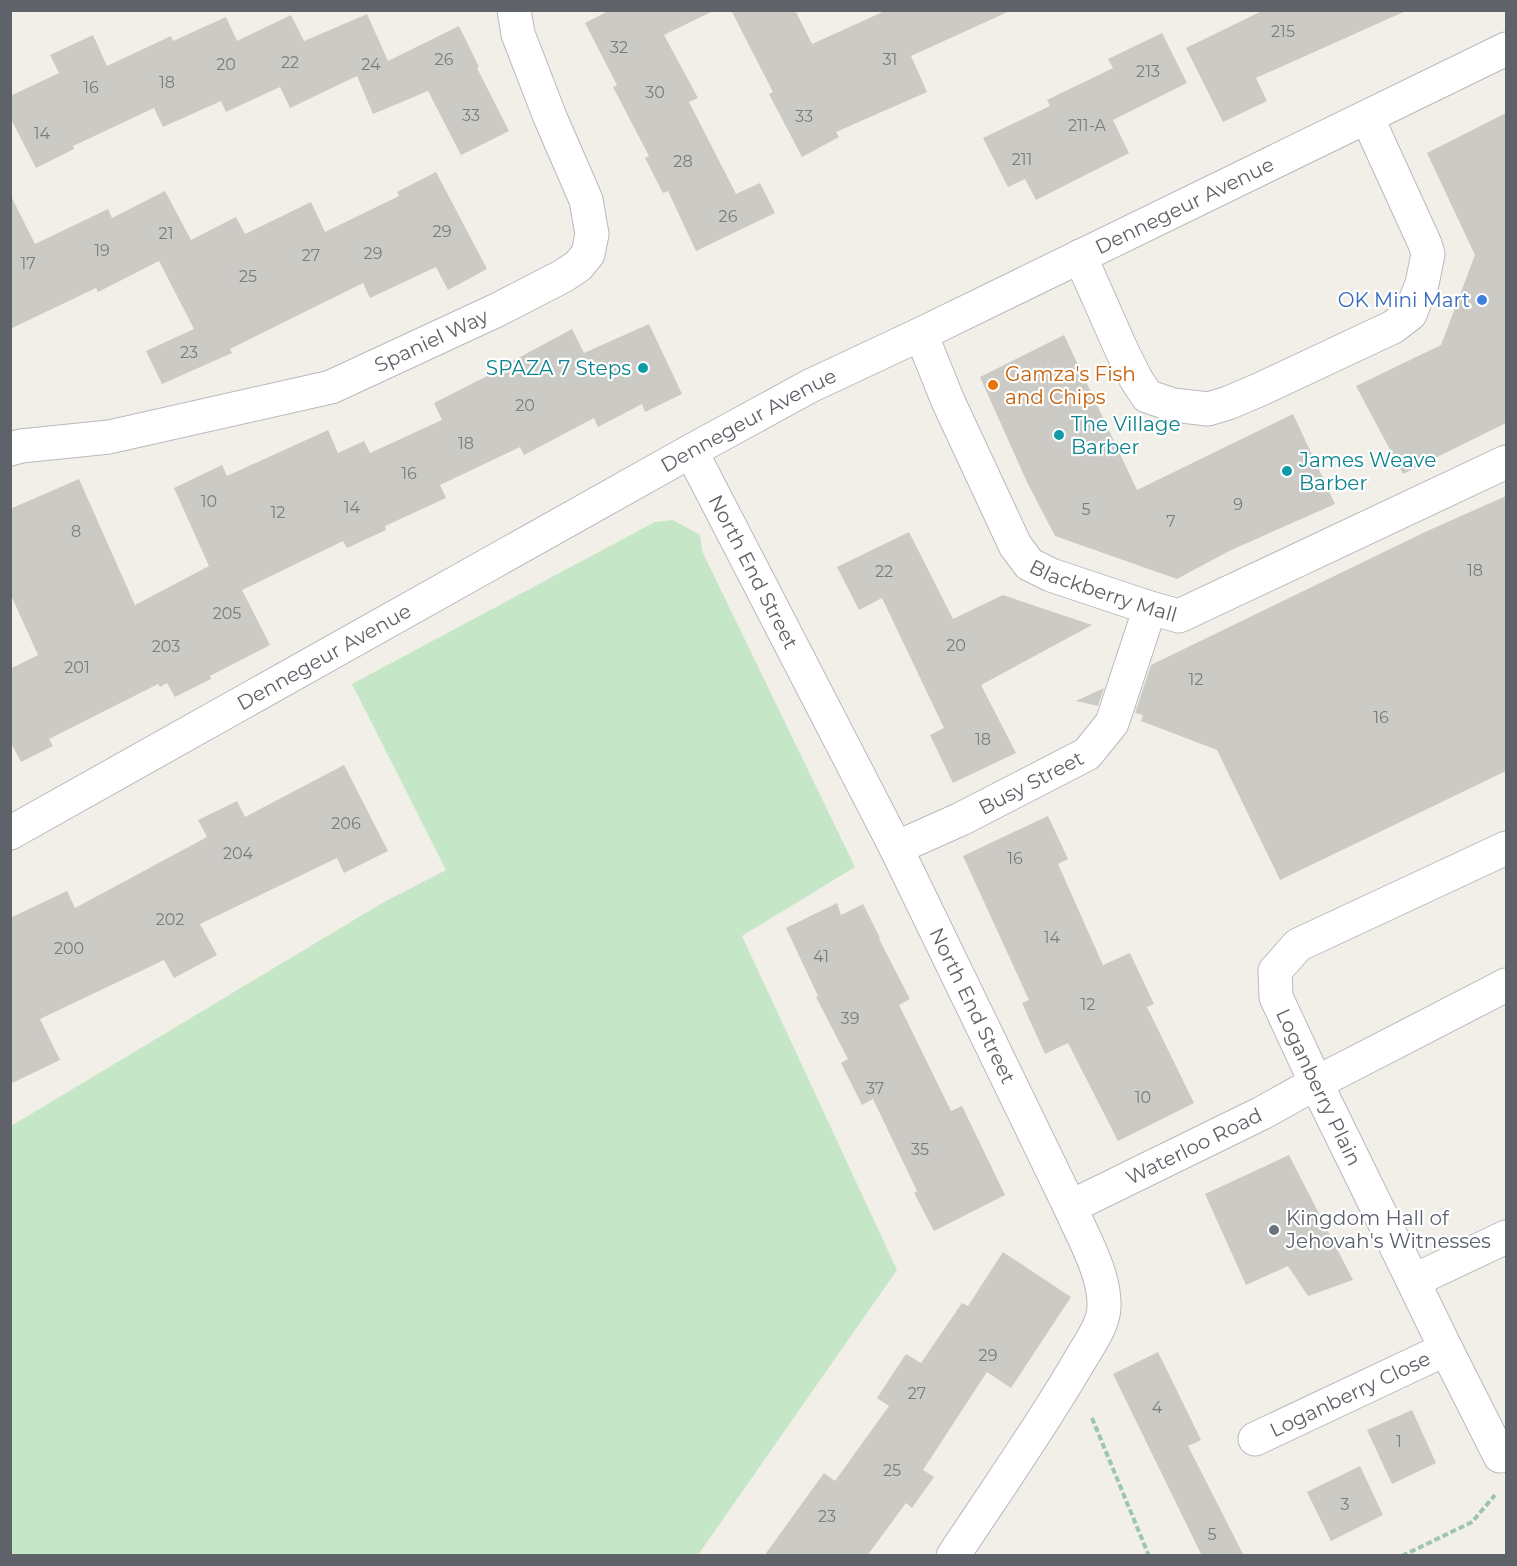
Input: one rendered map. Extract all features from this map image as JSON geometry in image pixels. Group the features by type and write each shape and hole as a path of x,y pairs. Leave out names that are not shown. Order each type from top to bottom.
{"street":[{"name":"Spaniel Way","path":"10,449 109,436 331,387 488,315 578,266 588,254 592,234 585,200 518,34 514,10"},
{"name":"Dennegeur Avenue","path":"10,833 810,386 1506,49"},
{"path":"1080,256 1136,379 1147,396 1173,405 1208,409 1228,403 1394,327 1410,314 1422,284 1428,254 1367,117"},
{"name":"Blackberry Mall","path":"921,334 948,401 1001,514 1016,545 1029,564 1051,574 1179,616 1506,462"},
{"name":"North End Street","path":"691,451 896,848 1070,1208 1096,1268 1104,1294 1104,1309 1099,1327 1041,1424 953,1556"},
{"name":"Busy Street","path":"896,848 961,819 1087,754 1112,723 1150,608"},
{"name":"Loganberry Plain","path":"1413,1281 1276,997 1275,971 1298,945 1506,848"},
{"name":"Waterloo Road","path":"1070,1208 1262,1113 1506,986"},
{"path":"1413,1281 1506,1237"},
{"name":"Loganberry Close","path":"1413,1281 1446,1349 1503,1455"},
{"name":"Loganberry Close","path":"1255,1439 1446,1349"}],"path":[{"path":"1073,1371 1149,1556"},
{"path":"1402,1556 1472,1521 1497,1492 1503,1455"},
{"path":"1413,1550 1415,1556"}],"green space":[{"path":"673,520 700,535 702,551 855,867 742,936 897,1270 698,1555 11,1555 11,1126 384,902 446,870 352,684 655,522"}],"building":[{"path":"610,10 715,10 664,35 698,98 689,102 736,194 760,183 775,213 696,251 668,191 663,193 645,158 649,156 613,87 617,85 585,23"},
{"path":"731,10 795,10 812,44 887,10 1012,10 911,56 927,92 836,132 839,137 802,157 769,94 773,92"},
{"path":"1264,10 1408,10 1256,78 1267,101 1223,122 1186,48"},
{"path":"367,14 388,61 459,26 479,67 477,68 509,131 461,155 428,91 373,114 357,76 290,108 280,87 226,112 221,101 163,127 154,108 73,146 74,149 36,168 10,117 10,96 59,73 50,55 93,35 107,66 171,36 173,41 226,17 237,41 291,15 304,41"},
{"path":"1162,33 1187,83 1113,120 1129,153 1036,200 1025,179 1008,187 983,138 1050,106 1047,100 1113,68 1108,59"},
{"name":"OK Mini Mart","path":"1506,113 1506,423 1403,474 1356,386 1441,345 1475,255 1427,153"},
{"path":"436,172 487,269 448,290 436,267 370,298 363,283 230,349 232,353 162,384 146,351 194,329 159,261 98,292 96,288 10,329 10,194 35,244 108,209 112,218 165,191 191,240 236,217 245,234 311,202 325,232 399,196 397,192"},
{"path":"649,324 682,394 645,412 642,404 598,427 594,418 524,455 520,447 440,485 446,498 385,526 386,530 347,548 343,541 242,590 270,645 175,697 167,683 160,687 158,684 49,739 53,746 21,762 10,741 10,669 38,655 10,593 10,509 79,479 135,605 209,566 174,488 222,465 227,476 328,430 338,453 364,441 370,453 442,420 434,403 572,329 584,353"},
{"path":"1064,335 1137,490 1293,414 1335,504 1229,551 1177,579 1055,536 1026,480 980,377"},
{"path":"1506,496 1506,771 1280,880 1217,750 1141,721 1143,715 1135,713 1151,665 1425,532"},
{"path":"909,532 953,619 1003,595 1092,625 981,685 1016,753 953,783 930,735 944,728 882,598 859,610 837,567"},
{"path":"1104,688 1098,706 1076,701"},
{"path":"344,765 388,851 344,873 337,858 200,924 217,955 174,978 164,960 40,1019 60,1060 10,1084 10,918 67,891 75,908 207,837 198,820 237,801 245,817"},
{"path":"1048,816 1068,859 1058,864 1103,965 1130,953 1154,1004 1147,1007 1194,1103 1118,1141 1068,1043 1045,1054 1022,1003 1029,1000 963,856"},
{"path":"837,903 841,915 863,904 910,999 899,1005 951,1111 962,1106 1005,1195 934,1231 914,1193 917,1191 873,1099 862,1105 841,1063 848,1059 816,997 818,996 786,928"},
{"name":"Kingdom Hall of Jehovah's Witnesses","path":"1289,1155 1353,1280 1308,1296 1288,1266 1246,1285 1205,1194"},
{"path":"1003,1252 1071,1297 1011,1388 987,1372 923,1470 934,1477 912,1508 906,1503 867,1556 764,1556 824,1473 835,1481 889,1406 877,1398 906,1354 921,1363 962,1303 968,1306"},
{"path":"1158,1352 1201,1440 1188,1446 1244,1556 1202,1556 1113,1374"},
{"path":"1412,1410 1436,1463 1392,1484 1367,1430"},
{"path":"1360,1466 1383,1515 1331,1541 1307,1492"}],"place":[{"name":"OK Mini Mart","path":"1482,300"},
{"name":"SPAZA 7 Steps","path":"643,368"},
{"name":"Gamza's Fish and Chips","path":"993,385"},
{"name":"The Village Barber","path":"1059,435"},
{"name":"James Weave Barber","path":"1287,471"},
{"name":"Kingdom Hall of Jehovah's Witnesses","path":"1274,1230"}]}
